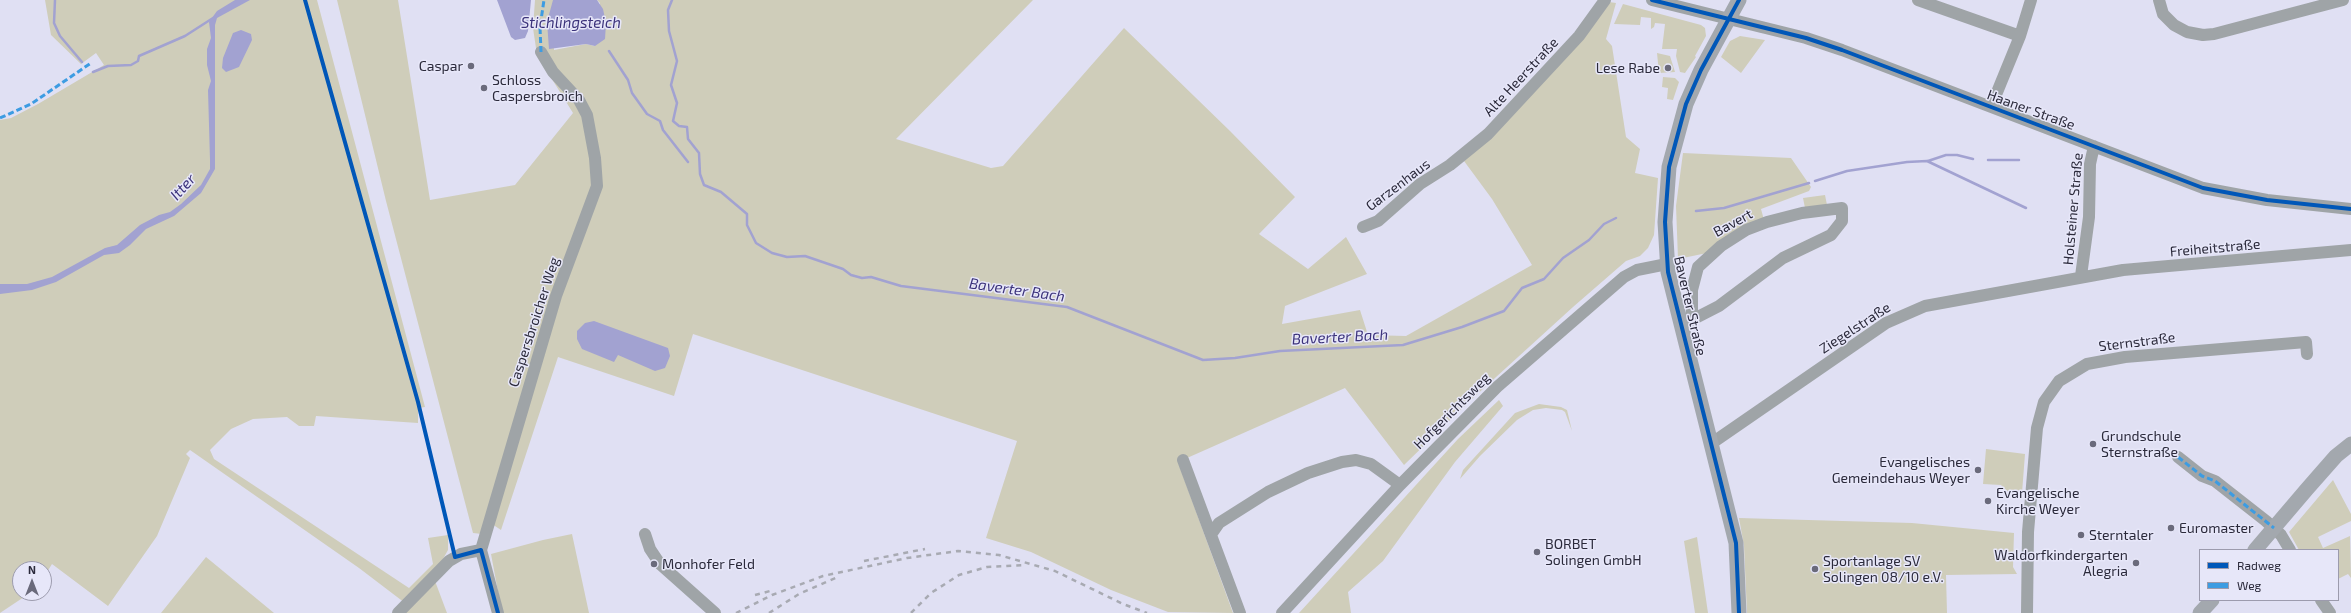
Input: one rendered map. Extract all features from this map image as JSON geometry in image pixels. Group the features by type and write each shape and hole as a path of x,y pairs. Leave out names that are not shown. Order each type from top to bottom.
{"main road":[{"path":"1729,19 1739,0"},
{"name":"Baverter Straße","path":"1729,19 1691,91 1675,141 1669,167 1666,206 1667,264 1687,322 1712,443 1736,543 1739,613"},
{"path":"2256,549 2320,475 2351,444"},
{"path":"2200,613 2211,601"}],"street":[{"name":"Alte Heerstraße","path":"1450,165 1497,125 1579,36 1605,0"},
{"path":"1652,0 1729,19"},
{"path":"1918,0 2020,36"},
{"path":"1991,107 2020,36 2031,0"},
{"path":"2159,0 2163,14 2174,25 2187,32 2206,35 2343,0"},
{"name":"Haaner Straße","path":"1729,19 1820,43 2186,182 2218,192 2273,201 2351,208"},
{"name":"Caspersbroicher Weg","path":"481,550 556,296 597,186 595,158 587,115 579,100 553,72 541,52"},
{"name":"Holsteiner Straße","path":"2081,276 2088,228 2090,164 2094,146"},
{"name":"Garzenhaus","path":"1363,227 1378,220 1420,184 1450,165"},
{"name":"Bavert","path":"1842,208 1842,222 1831,236 1783,258 1719,306 1687,322 1692,290 1698,267 1721,246 1746,230 1767,222 1802,213 1842,208"},
{"name":"Freiheitstraße","path":"2081,276 2123,270 2351,250"},
{"name":"Hofgerichtsweg","path":"1282,613 1400,485 1497,387 1618,281 1638,270 1667,264"},
{"name":"Ziegelstraße","path":"1712,443 1880,326 1901,315 1931,304 2081,276"},
{"name":"Sternstraße","path":"2027,613 2028,518 2037,428 2044,402 2059,381 2087,364 2124,356 2306,342 2307,354"},
{"path":"2178,458 2202,476 2215,481 2274,528 2289,549"},
{"path":"1183,460 1212,533 1240,613"},
{"path":"1212,533 1219,523 1268,492 1301,476 1337,463 1356,460 1371,464 1400,485"},
{"path":"645,534 650,549 660,564 715,613"},
{"path":"398,613 455,557 481,550 498,613"},
{"path":"2322,601 2330,613"}],"shaded area":[{"path":"45,0 317,0 425,407 418,408 418,423 316,416 314,426 299,426 287,417 253,419 231,429 210,450 214,459 409,588 433,564 428,538 448,535 448,550 438,568 405,603 359,568 190,450 186,454 190,458 157,536 108,606 52,564 52,561 12,561 12,601 18,601 0,613 0,120 11,118 38,104 104,65 96,53 81,64 51,35"},
{"path":"337,0 398,0 430,200 515,185 573,113 537,55 533,28 535,0 553,0 554,50 586,44 595,46 600,3 597,0 1033,0 896,139 991,168 1003,166 1124,28 1230,131 1295,197 1259,234 1308,269 1346,237 1367,274 1285,306 1282,324 1360,310 1368,335 1406,336 1532,265 1492,199 1464,161 1609,2 1616,3 1606,39 1612,46 1626,137 1640,149 1635,173 1658,178 1654,235 1648,248 1640,256 1626,261 1573,307 1473,398 1404,465 1345,388 1178,462 1233,613 1168,612 1111,590 1031,552 986,538 1017,441 693,334 674,396 558,357 501,530 492,524 482,534 473,533 386,201"},
{"path":"1623,4 1701,25 1705,28 1706,36 1695,56 1696,57 1685,73 1680,72 1676,56 1677,49 1662,49 1665,24 1655,23 1654,27 1651,29 1651,18 1641,17 1640,25 1614,24"},
{"path":"1740,36 1765,40 1741,73 1721,57 1730,41"},
{"path":"1657,53 1670,56 1675,72 1659,73"},
{"path":"1663,77 1675,78 1679,82 1673,100 1667,99 1668,88 1662,87"},
{"path":"1683,153 1791,158 1811,187 1809,191 1761,209 1764,220 1707,253 1678,259 1676,206"},
{"path":"1825,195 1827,205 1805,208 1803,198"},
{"path":"1499,400 1503,406 1455,462 1383,561 1348,592 1351,613 1299,613 1458,439"},
{"path":"1539,404 1561,407 1567,410 1572,431 1565,412 1562,410 1546,408 1533,410 1517,420 1480,456 1460,479 1463,470 1515,413"},
{"path":"1986,449 2025,454 2022,493 2007,491 2001,485 1983,484"},
{"path":"2333,480 2351,514 2351,521 2318,537 2323,548 2350,536 2351,578 2348,574 2339,578 2339,549 2298,549 2289,532"},
{"name":"Sportanlage SV Solingen 08/10 e.V.","path":"1739,518 1912,523 2014,533 2013,567 2017,574 1946,575 1947,613 1747,613 1744,546"},
{"path":"572,534 589,613 502,613 491,554"},
{"path":"1697,537 1708,613 1695,613 1684,541"},
{"path":"206,557 274,613 161,613"},
{"path":"435,581 447,613 403,613"}],"water":[{"path":"235,0 250,0 217,18 215,25 215,169 201,193 174,216 146,229 130,245 119,253 104,255 56,282 32,290 0,294 0,284 27,284 52,277 105,248 117,245 140,225 159,215 170,212 201,185 210,169 208,90 211,81 207,65 207,49 211,38 209,22 217,11"},
{"path":"497,0 531,0 528,31 525,38 515,40 511,37"},
{"name":"Stichlingsteich","path":"553,0 597,0 603,9 606,23 605,39 595,46 586,44 549,49 547,22"},
{"path":"241,30 251,34 252,40 239,67 226,72 222,68 223,58 233,33"},
{"path":"594,321 668,348 670,356 665,368 655,371 618,355 614,362 582,349 577,339 577,331 585,323"}],"waterway":[{"path":"55,0 54,23 60,36 82,62"},
{"name":"Baverter Bach","path":"672,0 668,10 669,31 677,61 671,85 677,103 673,121 679,126 687,127 688,139 699,153 700,174 704,185 721,192 747,214 747,225 756,243 772,253 787,257 805,256 843,269 851,275 862,278 871,277 901,286 1067,307 1203,360 1235,358 1280,351 1403,345 1462,327 1504,311 1522,288 1544,279 1563,258 1589,240 1604,224 1616,218"},
{"path":"93,72 108,66 131,65 138,61 139,56 185,36 213,18"},
{"path":"609,51 628,80 632,93 647,114 660,121 663,130 688,162"},
{"path":"1928,161 1946,155 1957,155 1973,159"},
{"path":"1988,160 2019,160"},
{"name":"Baverter Bach","path":"1815,181 1847,171 1907,162 1927,161 2026,208"},
{"name":"Baverter Bach","path":"1696,211 1724,208 1809,183"}],"railway":[{"path":"864,561 925,549"},
{"path":"736,613 772,595 823,576 907,558 958,551 999,555 1055,571 1123,604 1147,613"},
{"path":"911,613 931,593 959,575 987,567 1024,565"},
{"path":"769,613 799,594 838,577"},
{"path":"755,595 770,591"}],"marked path":[{"path":"541,52 540,27 544,0"},
{"path":"0,118 31,104 91,63"},
{"path":"2178,457 2202,476 2215,481 2274,528"}],"cycle path":[{"path":"305,0 418,402 455,557 481,550 498,613"},
{"path":"1652,0 1806,38 1842,50 2203,188 2267,200 2351,209"},
{"path":"1739,0 1701,70 1686,104 1669,167 1665,222 1668,272 1736,543 1739,613"}],"place":[{"name":"Caspar","path":"471,66"},
{"name":"Lese Rabe","path":"1668,68"},
{"name":"Schloss Caspersbroich","path":"484,88"},
{"name":"Grundschule Sternstraße","path":"2093,444"},
{"name":"Evangelisches Gemeindehaus Weyer","path":"1978,470"},
{"name":"Evangelische Kirche Weyer","path":"1988,501"},
{"name":"Euromaster","path":"2171,528"},
{"name":"Sterntaler","path":"2081,535"},
{"name":"BORBET Solingen GmbH","path":"1537,552"},
{"name":"Waldorfkindergarten Alegria","path":"2136,563"},
{"name":"Monhofer Feld","path":"654,564"},
{"name":"Sportanlage SV Solingen 08/10 e.V.","path":"1815,569"}],"water label":[{"name":"Itter","path":"183,187"}]}
